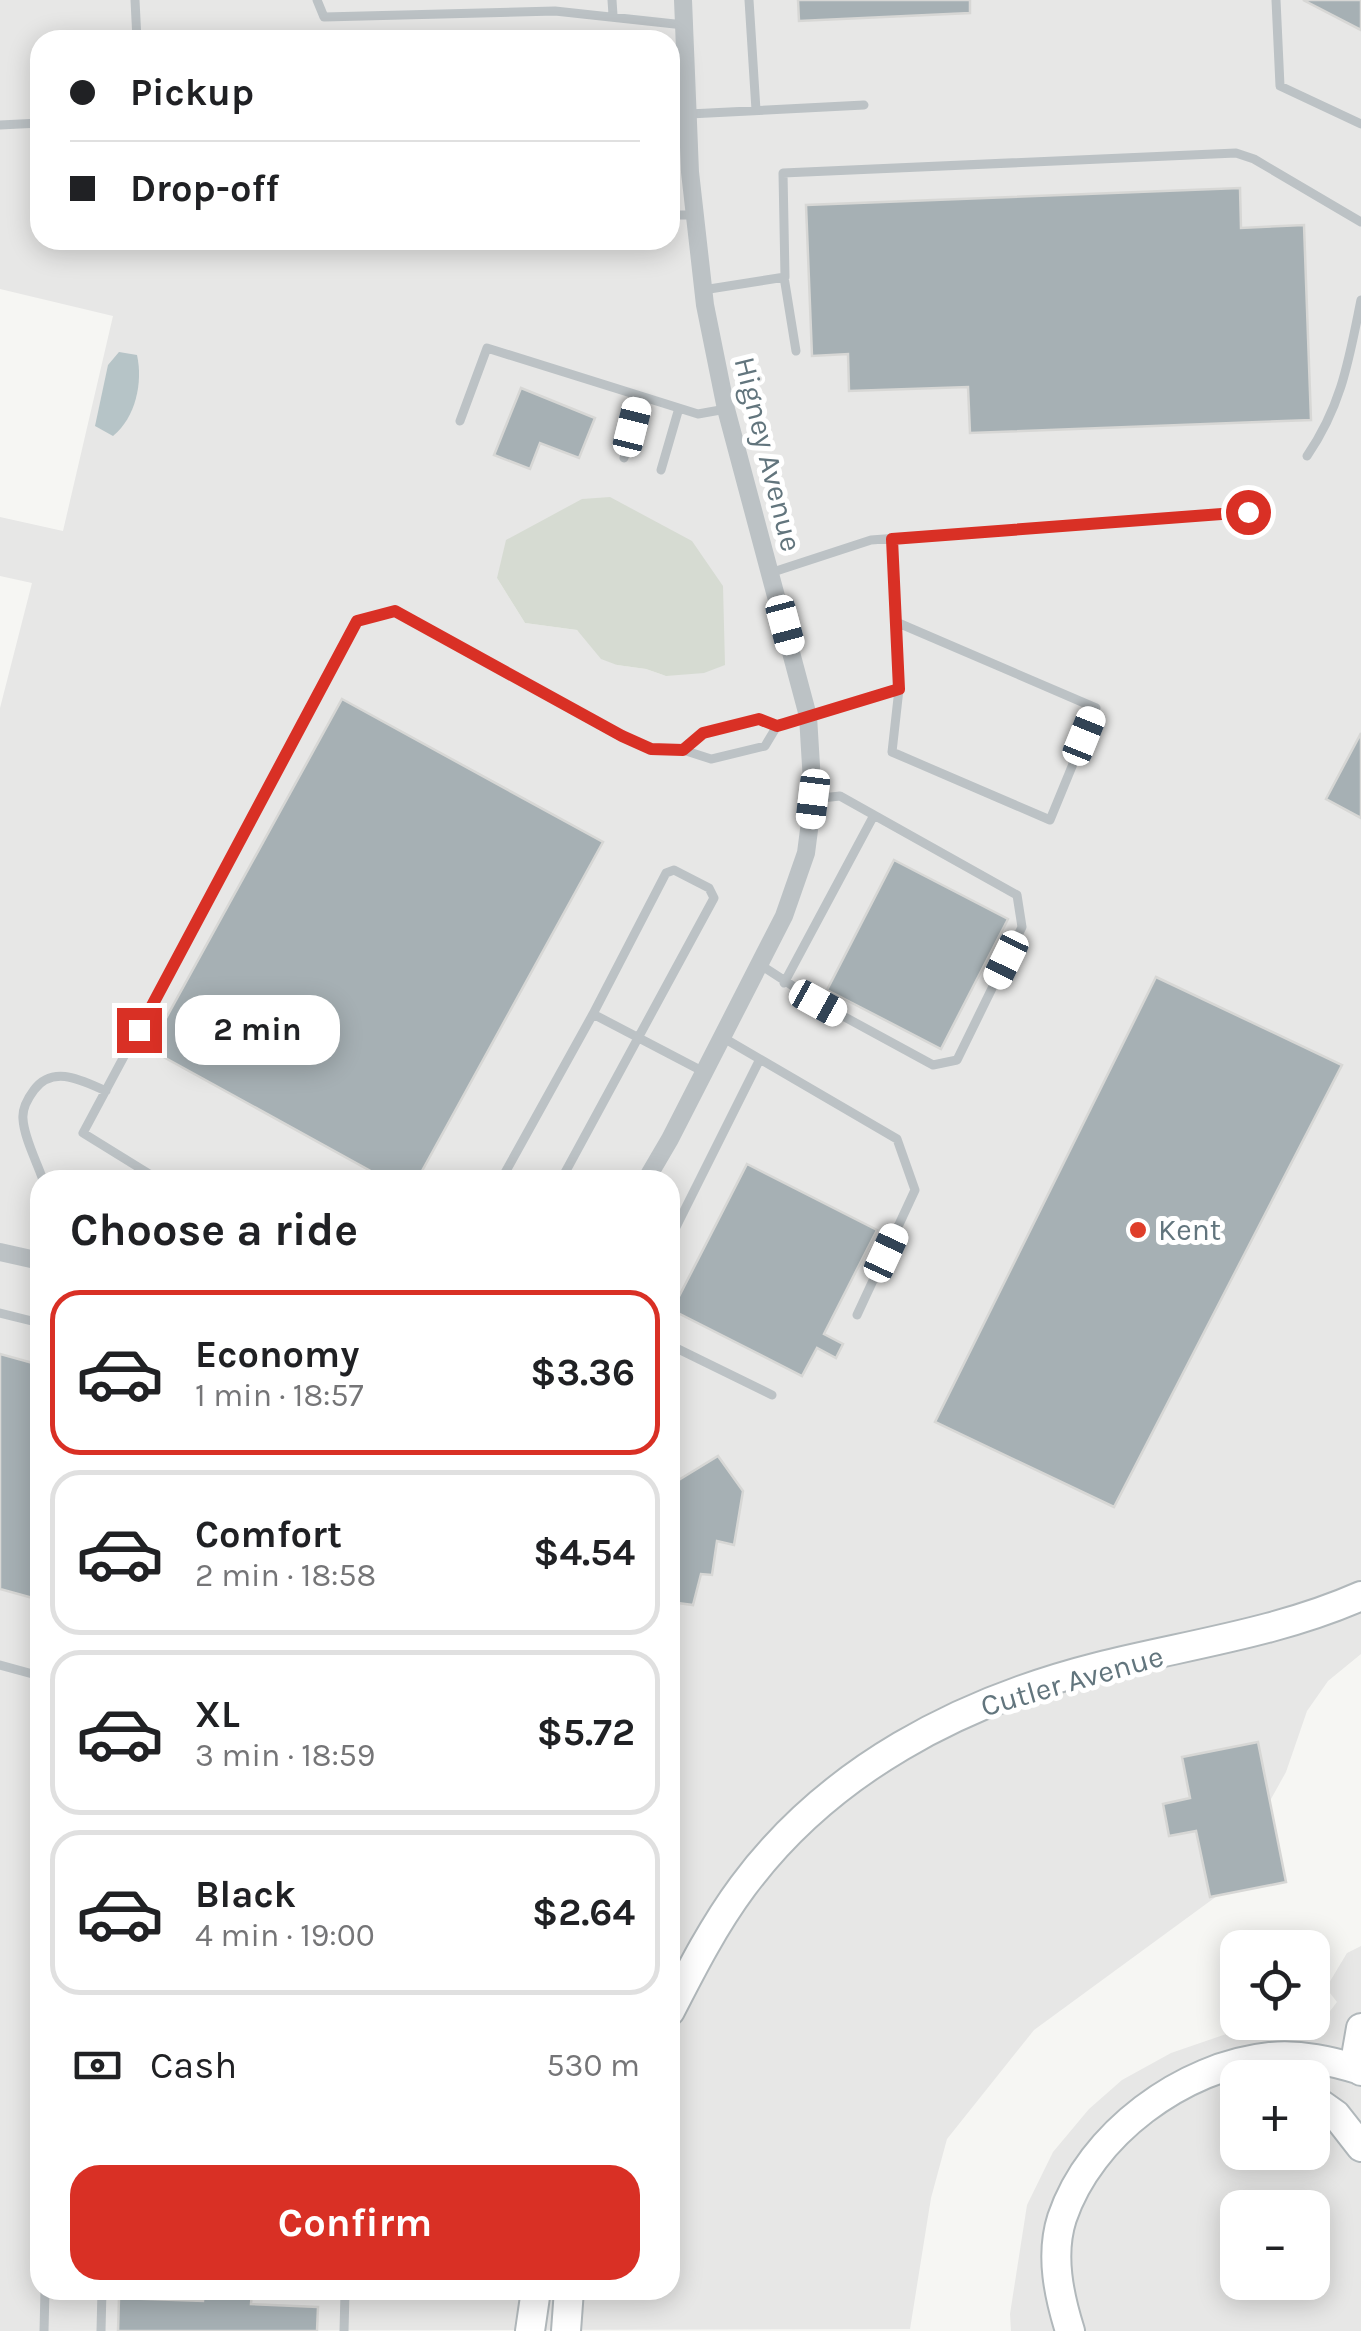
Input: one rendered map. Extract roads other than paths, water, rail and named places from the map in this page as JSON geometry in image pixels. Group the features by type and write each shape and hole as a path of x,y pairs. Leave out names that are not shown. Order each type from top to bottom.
{"street":[{"name":"Higney Avenue","path":"651,1170 784,916 806,853 813,799 808,716 726,408 703,290 686,114 683,0"},
{"path":"0,1252 30,1259"},
{"name":"Cutler Avenue","path":"680,1991 706,1940 769,1854 862,1770 905,1742 999,1698 1096,1668 1275,1627 1361,1596"},
{"path":"1070,2331 1061,2301 1056,2252 1062,2219 1088,2167 1112,2138 1149,2106 1227,2065 1271,2057 1312,2058 1361,2070 1356,2051 1361,2028"},
{"path":"1183,2086 1220,2083"},
{"path":"1330,2111 1361,2147"},
{"path":"530,2331 535,2300"},
{"path":"566,2331 568,2300"}],"lane":[{"path":"136,0 137,30"},
{"path":"317,0 324,17 555,12 684,26"},
{"path":"612,0 613,16"},
{"path":"750,0 756,110"},
{"path":"1276,0 1280,86 1361,124"},
{"path":"686,114 864,105"},
{"path":"0,125 30,124"},
{"path":"796,351 784,278 783,173 1236,153 1254,159 1361,222"},
{"path":"680,216 694,216"},
{"path":"703,290 784,278"},
{"path":"1307,456 1331,419 1342,392 1361,300"},
{"path":"460,420 488,348 698,414 726,408"},
{"path":"624,458 640,396"},
{"path":"661,470 679,408"},
{"path":"770,573 870,540 1248,512"},
{"path":"892,539 899,689 892,752 1050,820 1096,708 896,622"},
{"path":"142,1170 83,1134 357,621 395,611 651,749 683,750 711,759 765,746 777,726"},
{"path":"683,750 703,733 759,719 777,726 899,689"},
{"path":"759,964 780,975 784,983 932,1064 957,1060 1022,927 1017,895 840,796 813,799"},
{"path":"784,983 874,815"},
{"path":"507,1170 666,874 674,870 709,888 714,898 567,1170"},
{"path":"593,1014 704,1072"},
{"path":"722,1037 897,1139 916,1190 857,1315"},
{"path":"680,1219 760,1059"},
{"path":"40,1170 23,1120 26,1102 33,1092 48,1078 66,1074 106,1090"},
{"path":"0,1312 30,1320"},
{"path":"680,1350 772,1395"},
{"path":"0,1666 30,1674"},
{"path":"44,2331 46,2300"},
{"path":"101,2331 102,2300"},
{"path":"344,2331 348,2300"}],"place":[{"name":"Kent","path":"1138,1230"}]}
